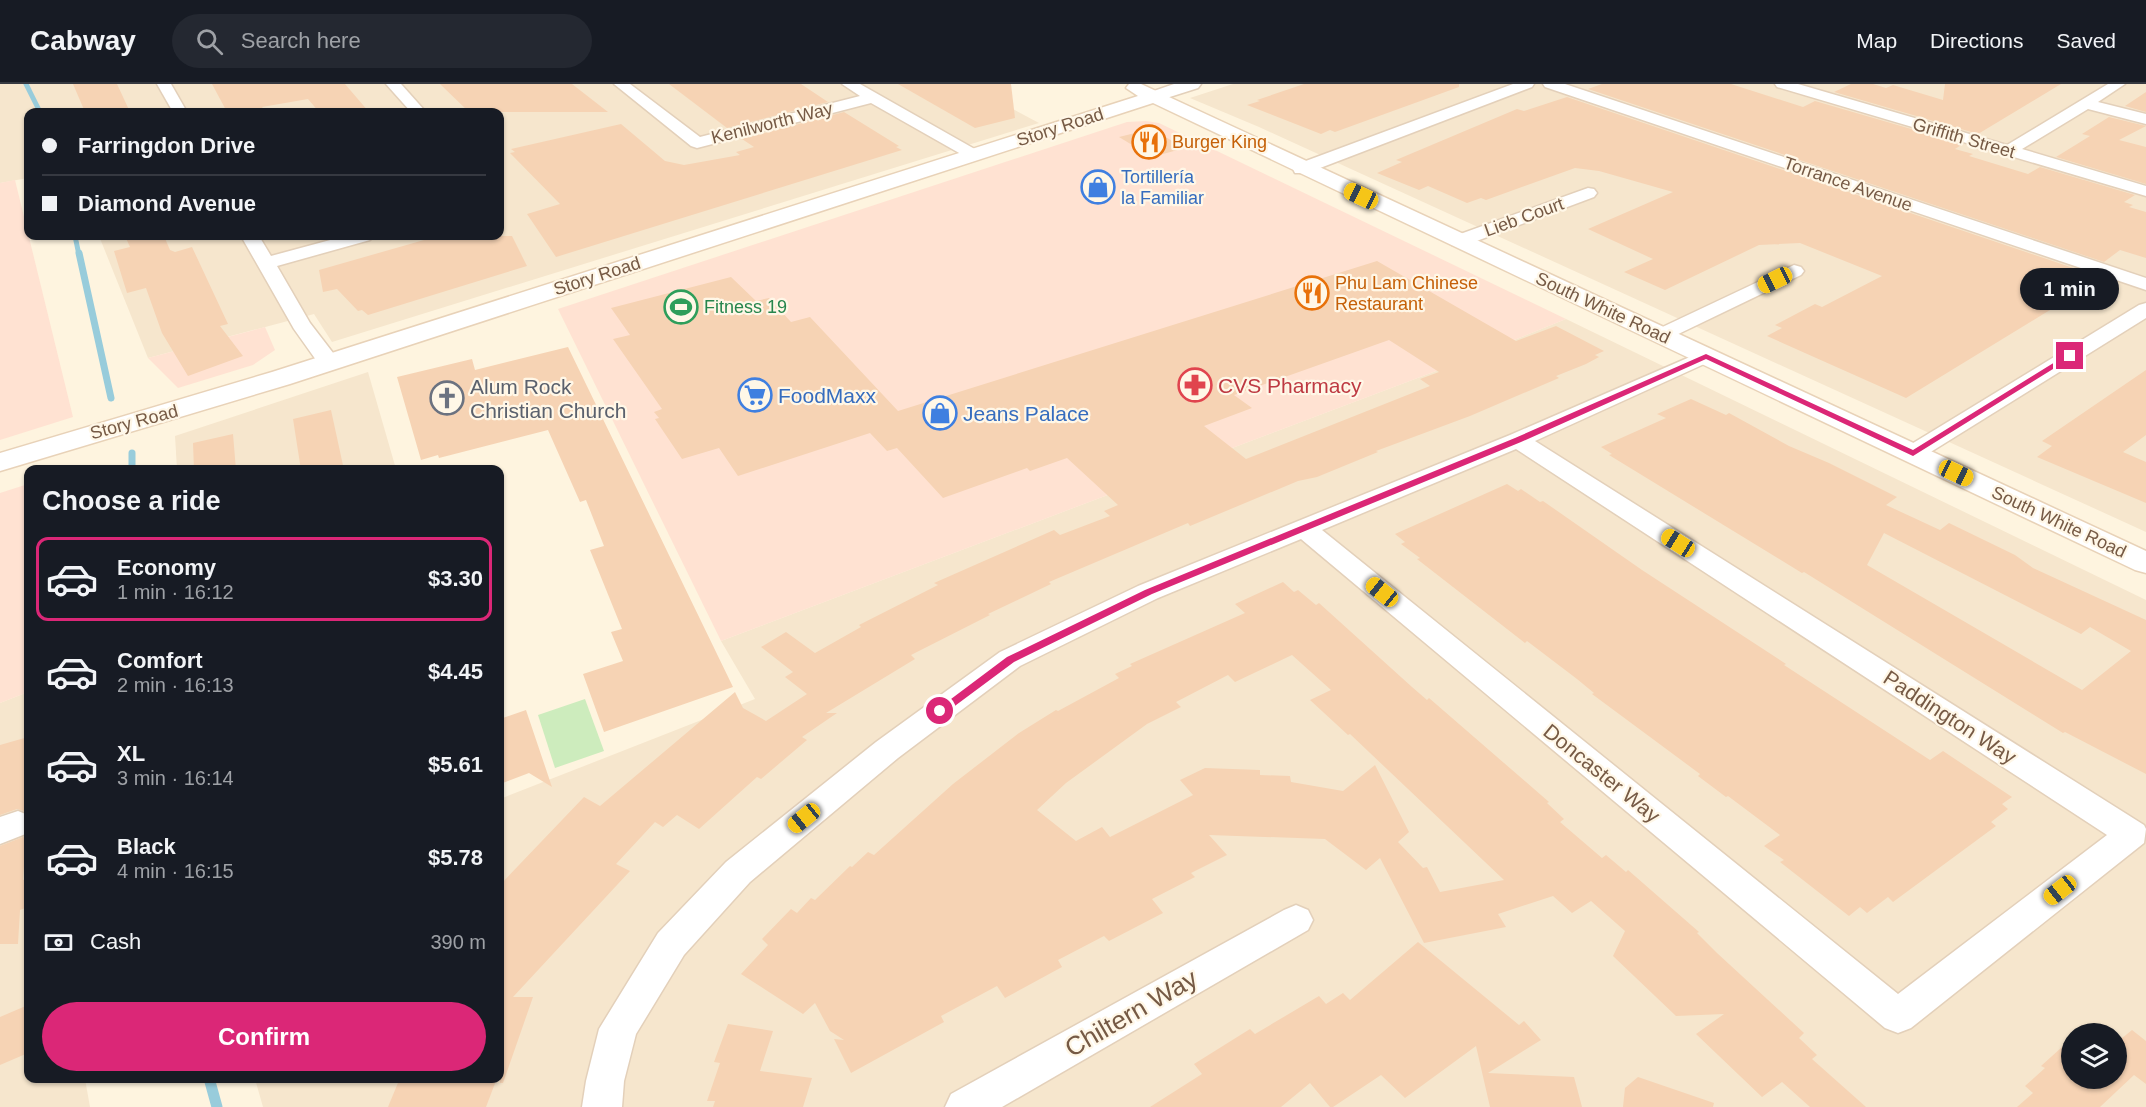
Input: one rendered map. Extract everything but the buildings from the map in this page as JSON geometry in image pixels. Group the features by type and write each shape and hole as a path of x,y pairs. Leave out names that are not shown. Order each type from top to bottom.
{"main road":[{"name":"South White Road","path":"1125,84 1301,169 2146,563"},
{"name":"Story Road","path":"0,462 329,362 1192,84"}],"street":[{"path":"164,84 178,108"},
{"path":"393,84 415,108"},
{"name":"Kenilworth Way","path":"621,84 697,143 871,98"},
{"path":"849,84 974,155"},
{"path":"1301,169 1527,84"},
{"name":"Torrance Avenue","path":"1550,84 2146,284"},
{"name":"Griffith Street","path":"1782,84 2146,191"},
{"path":"2008,151 2118,84"},
{"path":"2086,104 2146,119"},
{"name":"Lieb Court","path":"1459,241 1588,193"},
{"path":"252,240 301,325 329,362"},
{"path":"265,263 349,240"},
{"path":"1661,335 1794,271"},
{"path":"1913,453 2146,309"},
{"path":"602,1107 605,1081 618,1029 670,944 747,865 887,750 1010,659 1148,592 1518,440 1706,356"},
{"name":"Paddington Way","path":"1518,440 2132,834 1898,1016"},
{"name":"Doncaster Way","path":"1305,529 1898,1016"},
{"name":"Chiltern Way","path":"965,1107 1296,920"}],"shaded area":[{"path":"0,84 966,84 1039,123 332,342 314,314 148,358 101,240 504,240 504,108 24,108 24,179 0,183"},
{"path":"1233,84 2146,84 2146,532 1259,127 1190,98"},
{"path":"1127,122 1159,123 1566,319 1460,362 721,641 558,309"},
{"path":"15,180 24,217 24,240 30,240 73,417 0,440 0,183"},
{"path":"1566,319 2146,600 2146,1107 263,1107 256,1083 504,1083 504,797 755,699 721,641 1460,362"},
{"path":"265,327 275,350 253,365 178,388 148,358"},
{"path":"368,372 395,465 177,465 175,436"},
{"path":"24,485 24,694 0,703 0,493"},
{"path":"24,694 24,1083 86,1083 90,1107 0,1107 0,703"}],"green space":[{"path":"585,699 604,751 555,768 538,715"}],"waterway":[{"path":"26,84 38,108"},
{"path":"76,240 79,255"},
{"path":"79,253 111,398"},
{"path":"132,453 132,465"},
{"path":"210,1083 217,1107"}],"place":[{"name":"Burger King","path":"1149,142"},
{"name":"Tortillería la Familiar","path":"1098,187"},
{"name":"Phu Lam Chinese Restaurant","path":"1312,293"},
{"name":"Fitness 19","path":"681,307"},
{"name":"CVS Pharmacy","path":"1195,385"},
{"name":"FoodMaxx","path":"755,395"},
{"name":"Alum Rock Christian Church","path":"447,398"},
{"name":"Jeans Palace","path":"940,413"}],"route":[{"path":"940,711 1010,659 1148,592 1518,440 1706,356 1913,453 2070,356"}]}
